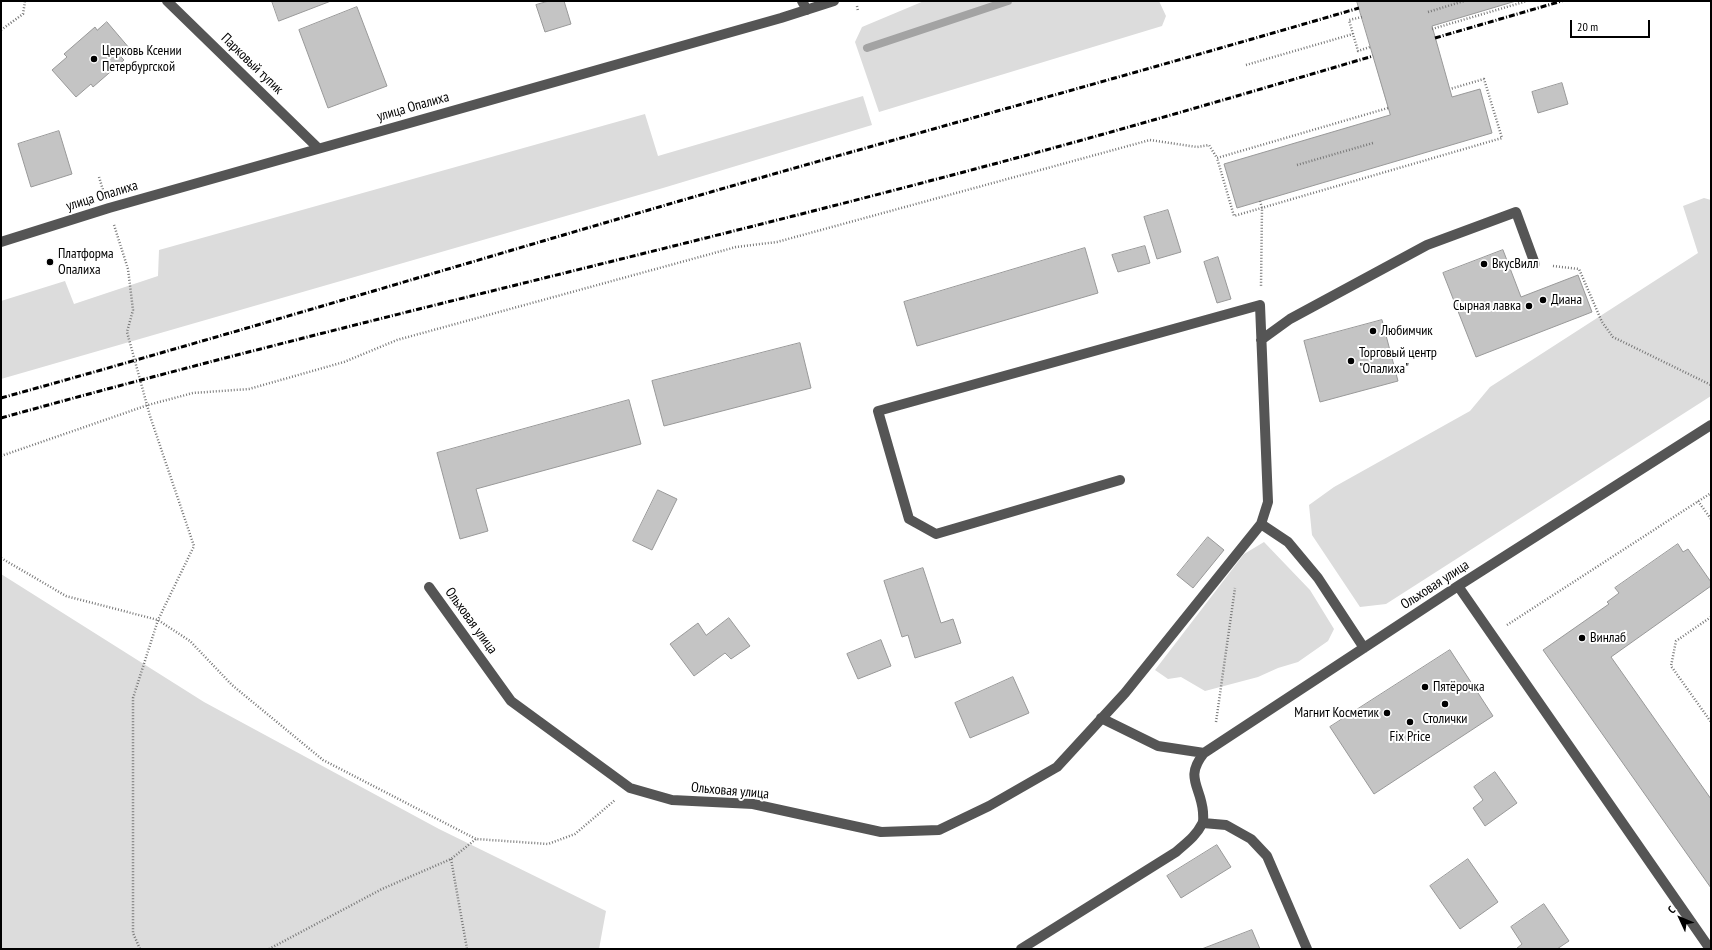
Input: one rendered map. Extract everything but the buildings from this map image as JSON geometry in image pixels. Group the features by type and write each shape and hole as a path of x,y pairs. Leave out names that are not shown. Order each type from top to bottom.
{"street":[{"name":"Парковый тупик","path":"167,1 318,148"},
{"name":"улица Опалиха","path":"1,242 109,208 804,5 834,1"},
{"path":"1261,340 1290,319 1427,245 1516,212 1535,264"},
{"name":"Ольховая улица","path":"429,587 511,701 630,788 672,800 753,804 881,832 939,830 989,806 1057,766 1125,693 1260,524 1268,502 1260,305"},
{"path":"1120,480 936,534 909,519 878,411 1260,305"},
{"name":"Ольховая улица","path":"1203,822 1202,801 1195,783 1194,773 1196,763 1208,751 1458,586 1711,425"},
{"path":"1260,524 1288,542 1318,578 1364,648"},
{"path":"1458,586 1710,949"},
{"path":"1101,718 1158,746 1208,751"},
{"path":"1021,949 1176,852 1195,835 1203,822 1226,825 1251,839 1267,856 1307,949"}],"path":[{"path":"1,30 23,14 25,1"},
{"path":"1428,12 1464,1"},
{"path":"1432,29 1527,1"},
{"path":"856,6 858,12"},
{"path":"1362,17 1349,20 1358,51 1370,47"},
{"path":"1246,65 1353,34"},
{"path":"1,456 148,406 193,393 249,389 344,362 397,340 736,247 777,242 1150,140 1197,147 1209,145 1217,158 1234,216 1502,138 1484,79 1450,89"},
{"path":"1217,158 1388,108"},
{"path":"1297,166 1374,143"},
{"path":"99,177 104,191"},
{"path":"1260,201 1262,208 1260,305"},
{"path":"113,222 128,269 133,310 127,332 148,406 194,546 158,620 133,698 133,933 140,949"},
{"path":"1535,264 1579,269 1602,322 1613,337 1711,385"},
{"path":"1492,635 1711,493"},
{"path":"1698,501 1711,519"},
{"path":"1,558 66,596 158,620 190,641 232,685 323,760 476,839 548,844 575,834 630,788"},
{"path":"1208,751 1236,582"},
{"path":"1711,616 1676,641 1671,666 1711,722"},
{"path":"269,949 382,889 451,859 476,839"},
{"path":"451,859 467,949"}],"shaded area":[{"path":"924,1 1159,1 1166,16 1162,26 879,112 855,42 862,27"},
{"path":"863,96 872,125 663,188 1,379 1,301 65,281 74,304 158,276 159,250 645,114 658,156"},
{"path":"1704,198 1711,200 1711,396 1386,604 1360,607 1312,535 1309,505 1334,487 1470,411 1490,387 1698,253 1683,206"},
{"path":"1264,542 1310,590 1334,629 1328,641 1298,662 1278,668 1258,677 1205,691 1181,677 1168,679 1155,670 1244,554"},
{"path":"1,574 204,702 439,829 606,911 599,949 1,949"}],"waterway":[{"path":"867,48 1008,1"}],"railway":[{"path":"1435,38 1562,1"},
{"path":"1,398 257,325 683,200 1359,8"},
{"path":"1,418 244,353 732,232 1025,156 1373,56"}],"place":[{"name":"Церковь Ксении Петербургской","path":"94,59"},
{"name":"Платформа Опалиха","path":"50,262"},
{"name":"ВкусВилл","path":"1484,264"},
{"name":"Диана","path":"1543,300"},
{"name":"Сырная лавка","path":"1529,306"},
{"name":"Любимчик","path":"1373,331"},
{"name":"Торговый центр \"Опалиха\"","path":"1351,361"},
{"name":"Винлаб","path":"1582,638"},
{"name":"Пятёрочка","path":"1425,687"},
{"name":"Столички","path":"1445,704"},
{"name":"Магнит Косметик","path":"1387,713"},
{"name":"Fix Price","path":"1410,722"}]}
